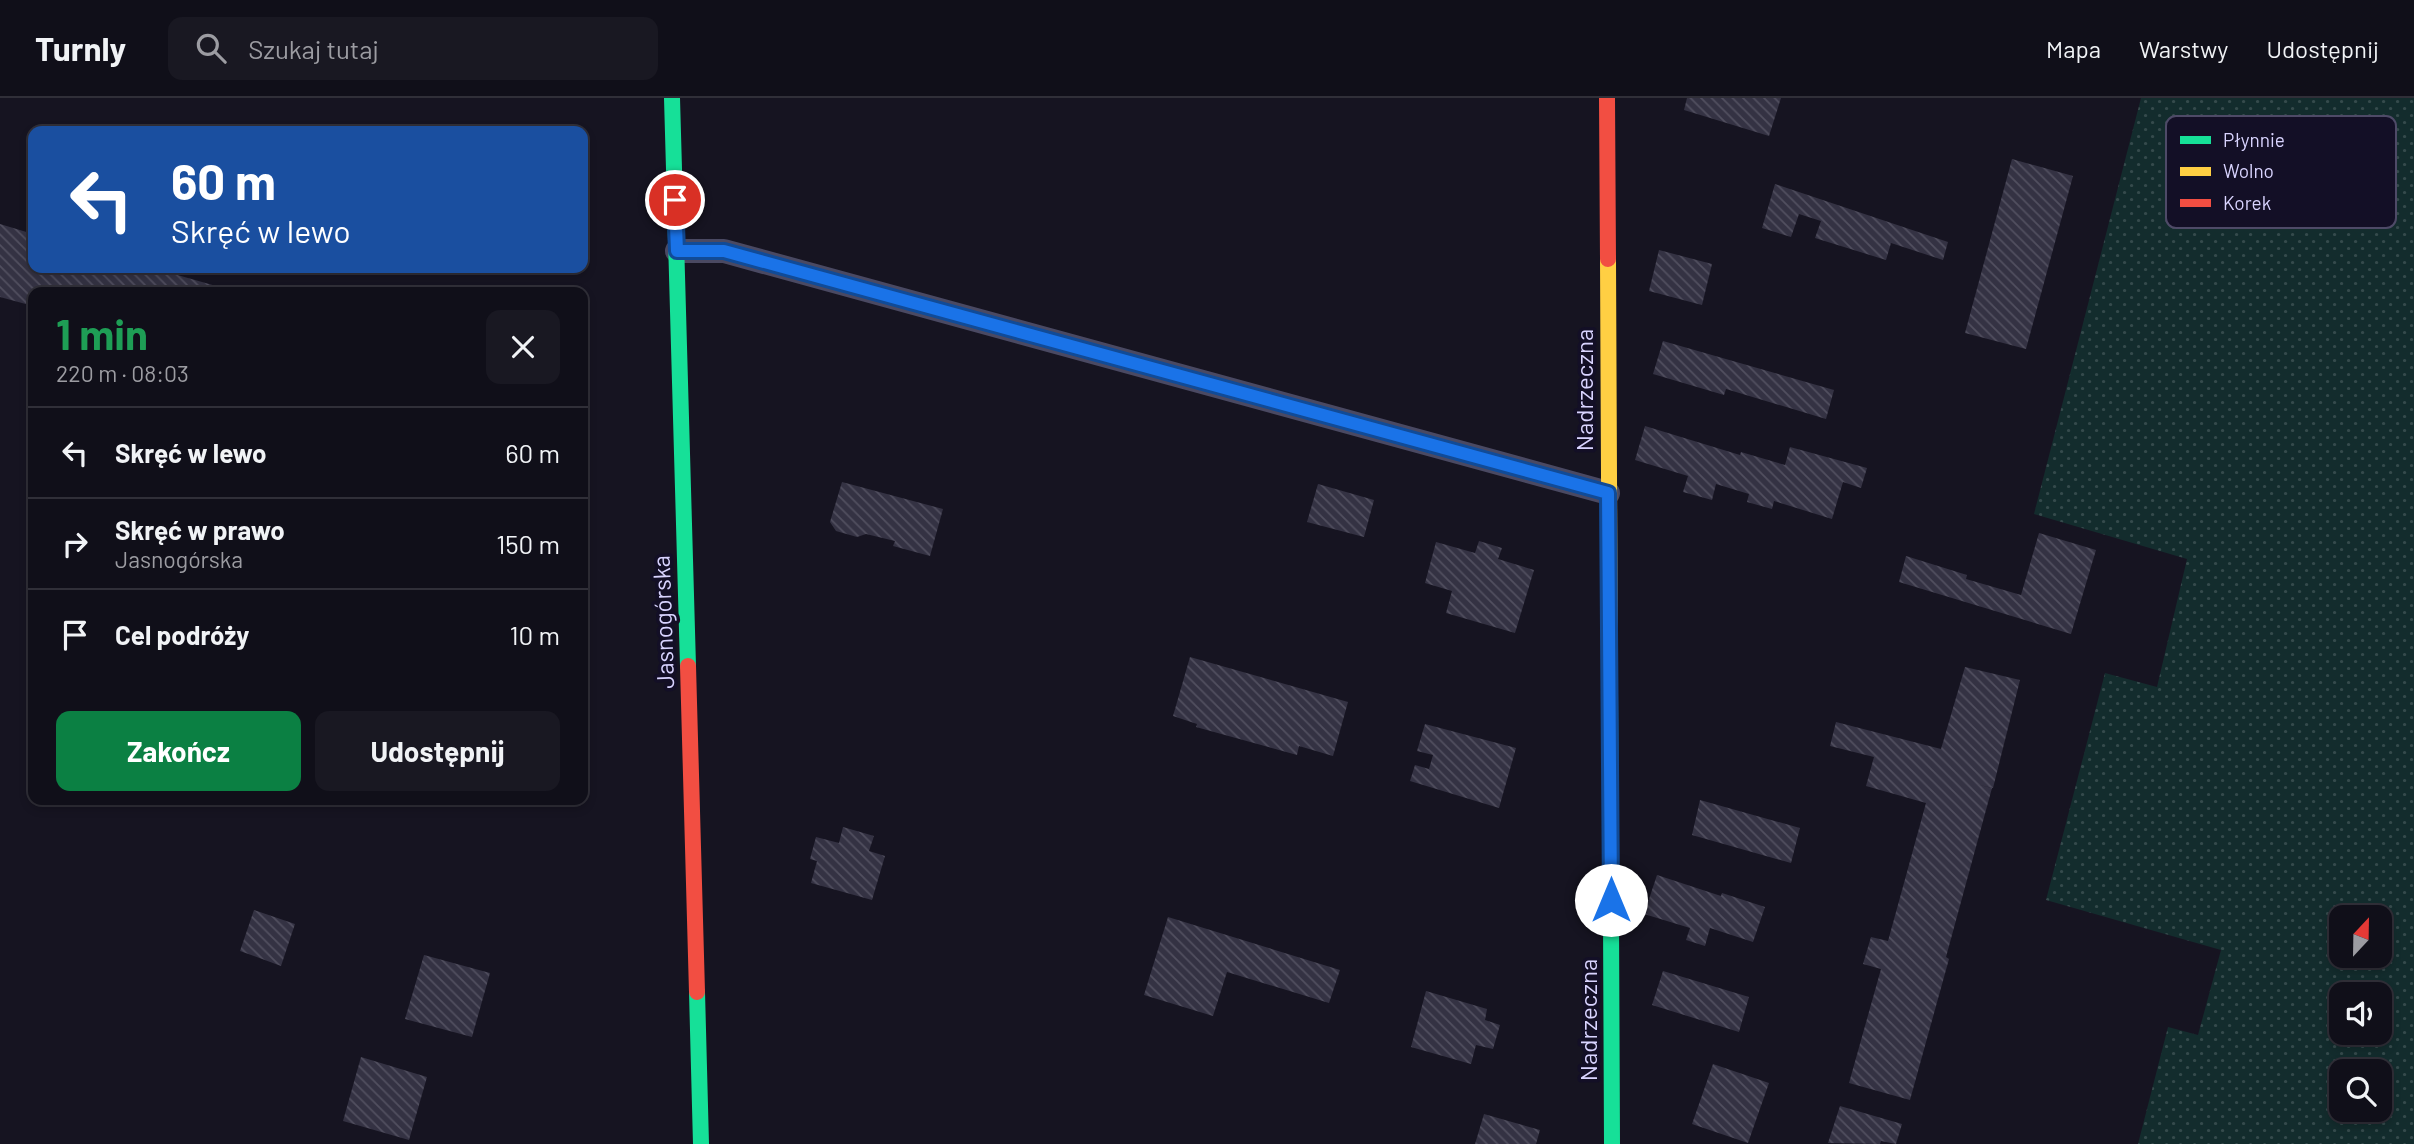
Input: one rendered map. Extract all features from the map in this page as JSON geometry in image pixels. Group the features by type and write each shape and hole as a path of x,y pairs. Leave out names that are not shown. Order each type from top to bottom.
{"street":[{"name":"Jasnogórska","path":"672,98 701,1144"},
{"name":"Nadrzeczna","path":"1607,98 1612,1144"}],"lane":[{"path":"677,251 724,251 1608,493"}],"green space":[{"path":"2141,98 2414,98 2414,1144 2138,1144 2168,1027 2198,1035 2221,950 2046,900 2105,673 2157,687 2187,559 2034,514"}],"building":[{"path":"1687,98 1781,98 1769,136 1684,110"},
{"path":"2012,159 2073,176 2026,349 1965,333"},
{"path":"1775,184 1948,242 1943,260 1891,243 1886,260 1815,238 1821,221 1799,214 1791,237 1762,228"},
{"path":"0,224 28,232 28,273 170,273 220,287 28,287 28,305 0,297"},
{"path":"1659,250 1712,264 1702,305 1649,291"},
{"path":"1663,341 1834,390 1826,419 1726,389 1724,395 1653,374"},
{"path":"1645,426 1740,455 1741,452 1785,465 1790,447 1867,468 1861,488 1843,482 1832,519 1774,501 1772,509 1747,502 1749,494 1716,484 1712,500 1683,492 1688,476 1635,460"},
{"path":"842,482 943,509 930,556 893,546 895,541 866,534 857,537 836,531 830,522"},
{"path":"1318,484 1374,500 1364,537 1307,522"},
{"path":"2039,533 2096,550 2071,634 1899,582 1906,556 1967,575 1966,579 2021,595"},
{"path":"1479,541 1502,548 1498,559 1534,570 1515,633 1446,613 1452,591 1425,583 1436,542 1475,553"},
{"path":"1190,657 1348,702 1333,756 1299,746 1297,755 1196,727 1197,724 1173,716"},
{"path":"1965,667 2020,680 1993,788 1975,784 1992,788 1910,1100 1849,1083 1881,969 1863,964 1871,937 1888,941 1926,803 1866,786 1874,757 1830,746 1836,722 1941,749"},
{"path":"1425,724 1516,748 1499,808 1410,781 1415,765 1429,769 1433,755 1417,751"},
{"path":"1700,800 1800,828 1791,863 1692,835"},
{"path":"843,827 874,836 869,851 885,856 872,900 811,883 817,861 810,859 816,837 839,843"},
{"path":"1657,875 1765,907 1753,942 1710,928 1705,946 1686,940 1690,928 1644,914"},
{"path":"254,910 295,924 281,966 240,951"},
{"path":"1168,917 1340,970 1329,1003 1227,972 1213,1016 1144,995"},
{"path":"424,955 490,973 472,1037 405,1019"},
{"path":"1663,971 1749,997 1739,1032 1652,1005"},
{"path":"1426,991 1487,1009 1485,1020 1500,1025 1493,1049 1476,1045 1471,1064 1411,1047"},
{"path":"361,1057 427,1077 409,1140 343,1121"},
{"path":"1713,1064 1769,1083 1748,1143 1692,1124"},
{"path":"1840,1106 1902,1124 1896,1144 1881,1141 1880,1144 1828,1143"},
{"path":"1484,1114 1540,1130 1536,1144 1475,1144"}],"traffic: fast":[{"path":"672,98 688,666"},
{"path":"1610,691 1612,1144"},
{"path":"697,992 701,1144"}],"traffic: slow":[{"path":"1608,259 1610,691"}],"traffic: jam":[{"path":"1607,98 1608,259"},
{"path":"688,666 697,992"}],"route":[{"path":"675,200 677,251 724,251 1608,493 1611,900"}]}
